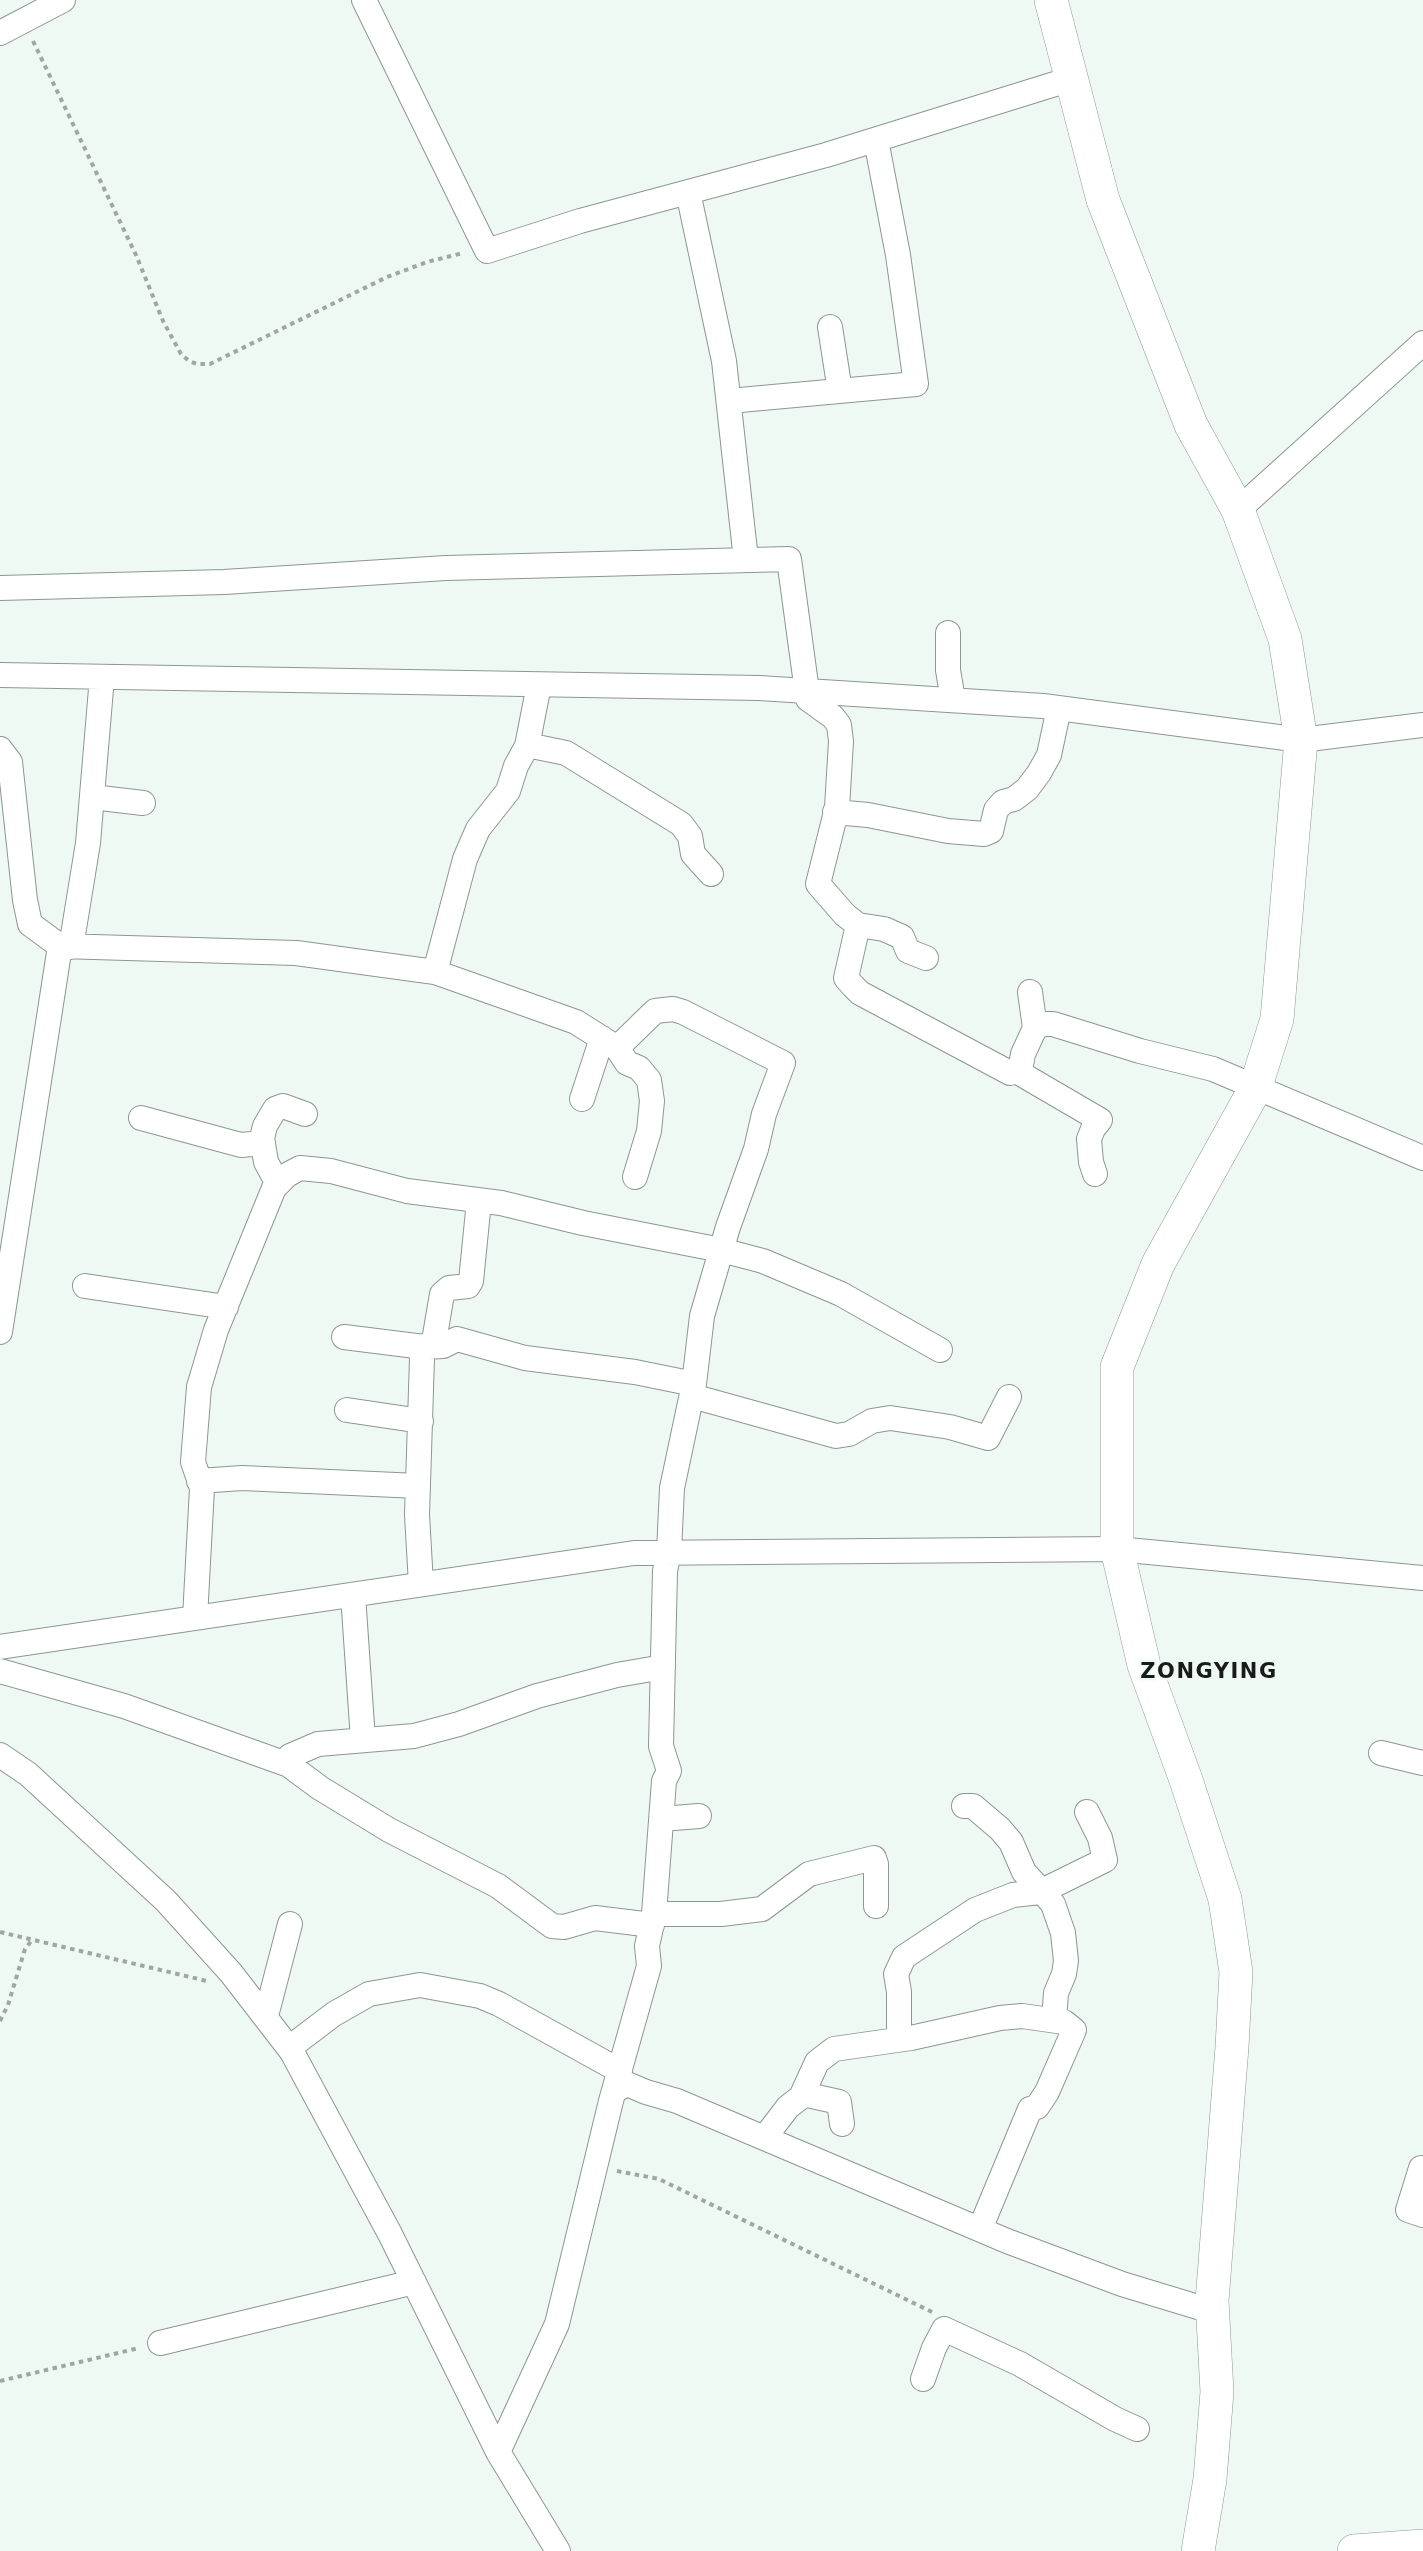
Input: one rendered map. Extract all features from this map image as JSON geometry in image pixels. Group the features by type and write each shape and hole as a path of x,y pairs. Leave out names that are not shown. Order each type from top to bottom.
{"street":[{"path":"0,33 63,0"},
{"path":"364,0 487,250 580,221 876,140 1071,79"},
{"path":"1051,0 1103,200 1150,326 1191,425 1238,510 1286,639 1301,740 1277,1019 1255,1089 1158,1264 1117,1367 1117,1549 1144,1665 1225,1899 1236,1972 1211,2312 1217,2392 1210,2479 1198,2551"},
{"path":"729,401 916,384 897,255 876,140"},
{"path":"688,192 724,361 746,560"},
{"path":"830,327 840,391"},
{"path":"1238,510 1423,343"},
{"path":"0,588 236,581 446,568 789,559 808,699 833,717 839,725 841,741 835,812 818,884 845,915 858,925 884,929 902,937 908,951 926,958"},
{"path":"948,633 948,670 953,700"},
{"path":"0,675 808,691 1059,708 1301,740 1423,725"},
{"path":"0,1332 4,1279 65,946 88,843 102,677"},
{"path":"435,972 465,859 478,829 508,791 516,766 527,745 538,685"},
{"path":"835,812 868,814 948,831 984,834 991,831 996,810 1003,802 1014,799 1027,789 1039,774 1049,755 1059,708"},
{"path":"527,745 566,753 681,824 690,836 693,854 711,874"},
{"path":"0,749 10,762 25,900 30,924 65,946 296,952 435,972 576,1022 610,1043 627,1063 639,1068 649,1080 652,1101 649,1131 635,1177"},
{"path":"92,797 143,803"},
{"path":"858,925 846,978 860,993 1010,1073 1016,1071 1035,1028 1030,992"},
{"path":"498,2452 557,2324 617,2081 649,1966 647,1946 653,1919 664,1781 669,1771 661,1746 665,1571 669,1552 672,1488 693,1390 702,1316 721,1250 756,1149 764,1114 783,1063 683,1012 673,1009 655,1011 610,1043 582,1099"},
{"path":"1035,1028 1043,1024 1053,1024 1140,1051 1213,1069 1255,1089 1423,1158"},
{"path":"1016,1071 1100,1120 1089,1139 1091,1162 1095,1174"},
{"path":"278,1184 266,1162 262,1138 266,1126 275,1109 283,1106 305,1114"},
{"path":"141,1118 241,1144 263,1143"},
{"path":"195,1618 202,1488 193,1462 199,1387 226,1307 274,1188 287,1175 300,1168 331,1171 407,1191 479,1201 721,1250 763,1261 841,1294 940,1350"},
{"path":"424,1347 434,1341 442,1294 449,1288 468,1286 471,1281 479,1201"},
{"path":"86,1286 226,1307"},
{"path":"344,1337 424,1347 443,1346 457,1340 525,1358 635,1372 836,1436 849,1434 872,1421 890,1418 950,1426 988,1438 1009,1396"},
{"path":"421,1584 417,1515 424,1347"},
{"path":"347,1410 421,1421"},
{"path":"200,1481 242,1478 418,1486"},
{"path":"0,1647 634,1553 1117,1549 1423,1578"},
{"path":"353,1595 363,1740"},
{"path":"289,1765 290,1756 318,1744 414,1736 459,1724 537,1696 617,1675 663,1667"},
{"path":"0,1671 124,1706 289,1765 320,1788 389,1830 498,1886 552,1926 564,1927 595,1918 653,1919 762,1909 809,1874 874,1858 876,1906"},
{"path":"1381,1753 1423,1763"},
{"path":"0,1755 28,1774 166,1901 246,1991 289,2048 414,2282 498,2452 558,2551"},
{"path":"964,1806 973,1806 1011,1842 1024,1872 1053,1905 1063,1933 1065,1948 1064,1974 1056,1992 1054,2020"},
{"path":"899,2039 896,1974 904,1957 975,1910 1012,1895 1040,1892 1105,1860 1100,1838 1087,1812"},
{"path":"661,1819 699,1816"},
{"path":"266,2016 290,1924"},
{"path":"289,2048 334,2014 369,1994 420,1985 480,1996 499,2004 617,2081 765,2137 980,2229 1122,2284 1211,2312"},
{"path":"765,2137 788,2108 803,2094 817,2062 834,2049 981,2024 1000,2018 1022,2016 1064,2022 1074,2030 1047,2092 1038,2107 1030,2109 980,2229"},
{"path":"803,2094 839,2102 842,2124"},
{"path":"1421,2168 1408,2210 1423,2215"},
{"path":"160,2343 414,2282"},
{"path":"923,2379 934,2348 944,2329 1020,2364 1115,2419 1137,2429"},
{"path":"1354,2551 1423,2546"}],"path":[{"path":"24,20 136,255 163,321 181,354 189,361 197,364 210,364 387,277 483,245"},
{"path":"0,1932 246,1991"},
{"path":"0,2021 8,2005 25,1949 33,1940"},
{"path":"596,2167 658,2179 938,2315"},
{"path":"0,2381 160,2343"}],"district":[{"name":"ZONGYING","path":"1209,1673"}]}
